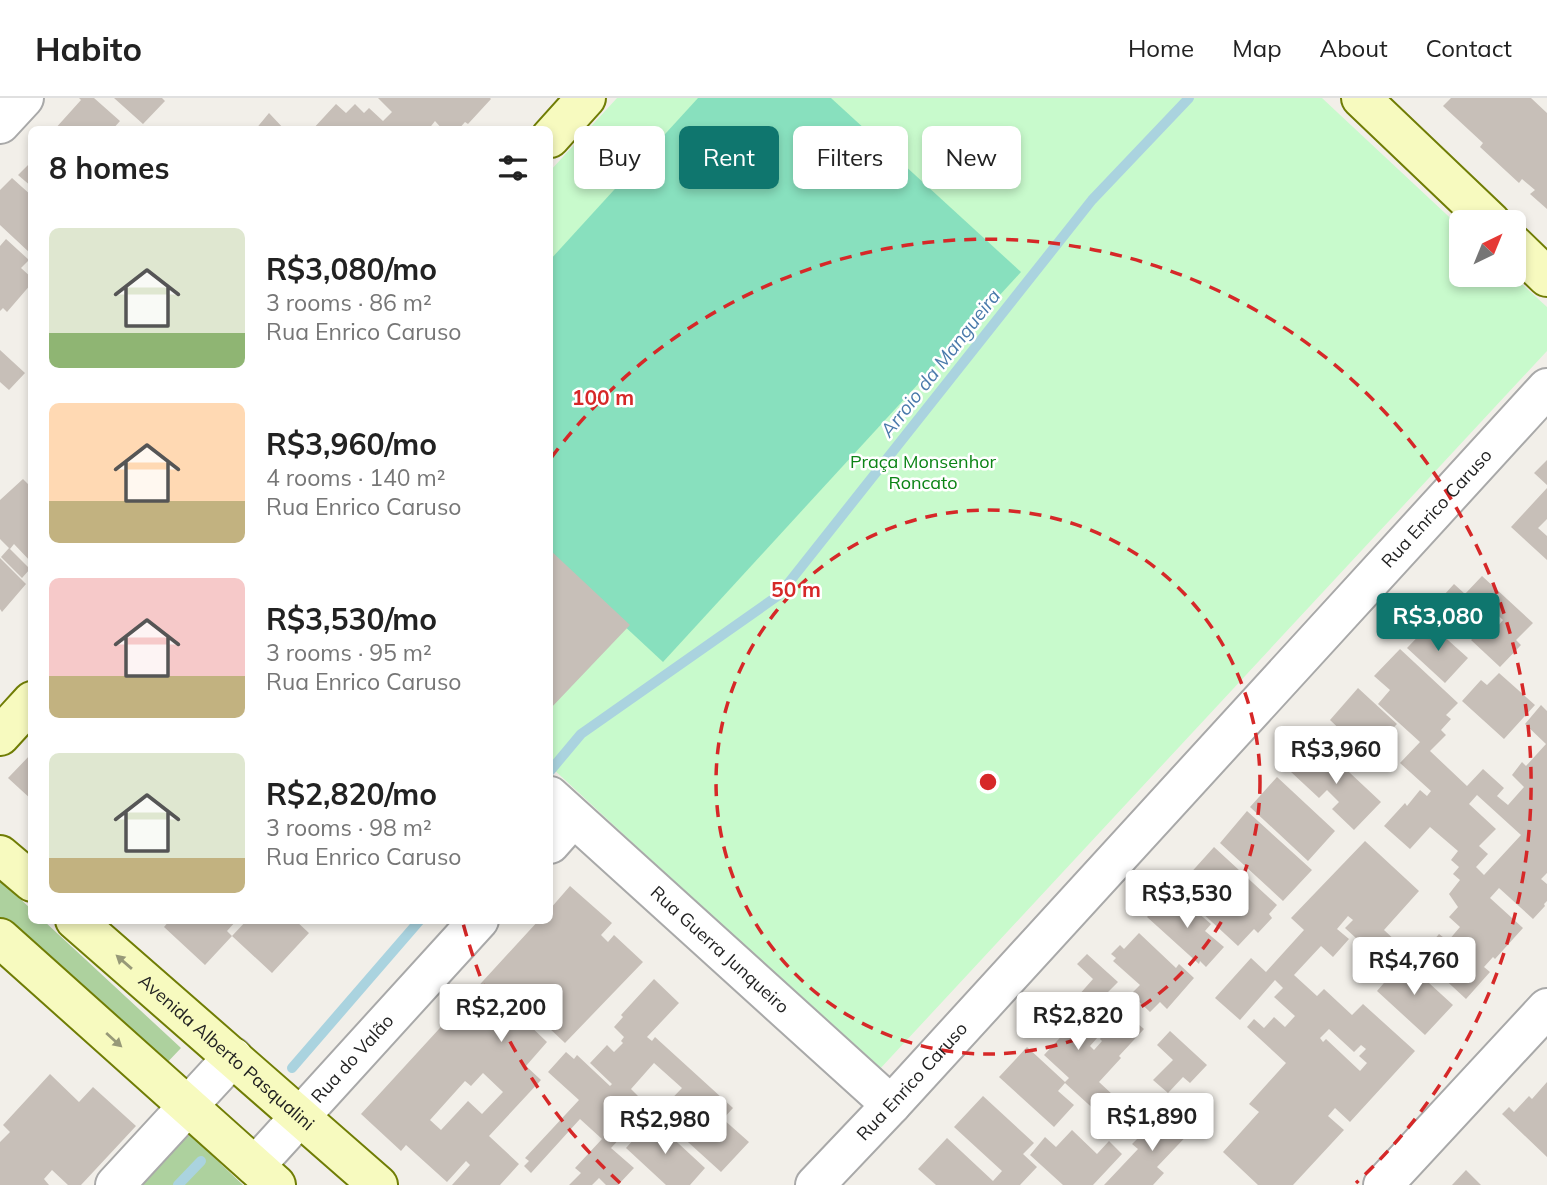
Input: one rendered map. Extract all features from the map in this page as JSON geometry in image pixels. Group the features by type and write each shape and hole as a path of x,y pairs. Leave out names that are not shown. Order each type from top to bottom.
{"main road":[{"path":"553,135 586,98"},
{"path":"1362,98 1478,210"},
{"path":"1526,257 1547,277"},
{"path":"0,736 28,705"},
{"path":"0,855 28,880"},
{"name":"Avenida Alberto Pasqualini","path":"80,924 378,1185"},
{"path":"0,937 265,1176"}],"street":[{"path":"0,124 24,98"},
{"name":"Rua Enrico Caruso","path":"815,1185 1547,388"},
{"name":"Rua Guerra Junqueiro","path":"557,819 891,1105"},
{"name":"Rua do Valão","path":"265,1176 301,1116 475,924"},
{"path":"1383,1185 1547,1009"},
{"path":"115,1185 233,1057"}],"green space":[{"name":"Praça Monsenhor Roncato","path":"617,98 1322,98 1449,217 1449,287 1525,287 1547,307 1547,351 878,1071 553,769 553,168 574,145 574,189 665,189 665,126 591,126"},
{"path":"698,98 831,98 862,126 793,126 793,189 908,189 908,169 922,181 922,189 930,189 1021,272 663,662 553,560 553,257 615,189 665,189 665,134"},
{"path":"0,880 28,906 28,924 47,924 181,1048 162,1068 0,921"},
{"path":"166,1112 243,1185 97,1185"}],"building":[{"path":"79,98 94,98 120,121 116,126 58,126 81,100"},
{"path":"114,98 162,98 165,101 143,124"},
{"path":"378,98 491,99 468,124 465,122 462,126 439,126 435,121 431,126 316,126 336,104 346,113 355,104 364,113 369,108 383,121 392,112"},
{"path":"1451,98 1531,98 1547,113 1547,209 1530,194 1535,190 1522,179 1519,183 1480,147 1483,143 1443,106"},
{"path":"269,113 281,126 258,126"},
{"path":"28,165 28,184 18,175"},
{"path":"12,178 28,192 28,251 0,225 0,190"},
{"path":"6,239 28,259 21,268 28,274 28,288 7,312 3,308 0,311 0,246"},
{"path":"0,350 25,373 9,390 0,382"},
{"path":"1547,460 1547,485 1534,473"},
{"path":"23,479 28,484 28,559 14,544 10,549 0,539 0,500"},
{"path":"1547,488 1547,519 1538,528 1547,536 1547,560 1511,527"},
{"path":"9,548 28,567 28,571 22,578 1,557"},
{"path":"553,553 630,625 553,706"},
{"path":"0,558 26,584 2,612 0,609"},
{"path":"1482,576 1533,623 1516,640 1521,645 1500,667 1471,640 1477,634 1470,629 1465,634 1434,606 1454,584 1465,594","holes":["1489,607 1503,620 1497,627 1483,614"]},
{"path":"1430,624 1468,658 1445,683 1407,648"},
{"path":"1400,649 1458,703 1446,715 1451,719 1441,730 1446,735 1430,751 1467,786 1483,769 1504,788 1497,796 1508,805 1524,787 1512,775 1522,762 1526,766 1546,744 1525,724 1541,705 1547,711 1547,873 1541,879 1547,884 1547,901 1533,919 1499,888 1490,898 1523,928 1495,959 1493,957 1484,967 1490,972 1466,999 1426,962 1433,954 1427,948 1439,934 1448,941 1460,927 1449,917 1458,907 1449,894 1460,880 1453,874 1459,867 1451,860 1458,851 1430,827 1410,849 1384,826 1405,803 1407,806 1420,790 1427,796 1431,791 1400,763 1420,742 1378,704 1390,690 1374,676","holes":["1477,795 1521,835 1484,875 1476,867 1488,854 1479,846 1496,829 1469,804"]},
{"path":"1499,673 1535,705 1504,739 1462,701 1481,680 1487,685"},
{"path":"1358,688 1397,724 1391,730 1397,736 1377,758 1371,752 1368,756 1330,720"},
{"path":"1318,743 1381,802 1354,830 1332,809 1339,802 1327,790 1319,798 1291,772"},
{"path":"28,757 28,796 8,778"},
{"path":"1277,777 1335,831 1308,861 1250,807"},
{"path":"1247,811 1312,870 1283,901 1220,843"},
{"path":"1365,841 1419,891 1384,930 1398,943 1382,962 1345,928 1353,920 1348,916 1337,929 1349,939 1333,957 1321,946 1294,975 1317,996 1324,989 1352,1015 1363,1004 1415,1051 1350,1122 1335,1108 1328,1116 1344,1130 1293,1185 1258,1185 1223,1152 1259,1112 1249,1104 1286,1063 1247,1027 1254,1019 1264,1028 1274,1017 1285,1027 1295,1016 1274,997 1283,988 1275,980 1240,1020 1215,998 1251,958 1266,972 1304,930 1291,918","holes":["1329,1029 1354,1052 1361,1045 1366,1049 1359,1056 1367,1063 1360,1071 1326,1039 1323,1042 1320,1038"]},
{"path":"1214,847 1277,905 1269,914 1272,918 1258,933 1254,929 1238,946 1186,898 1197,886 1187,877"},
{"path":"570,886 612,923 601,935 608,942 614,935 643,962 565,1043 531,1011 523,1019 547,1042 526,1066 541,1080 489,1136 519,1164 500,1185 452,1185 470,1165 466,1161 447,1182 406,1145 401,1151 361,1114 535,924 553,924 553,906","holes":["483,1073 503,1092 482,1114 468,1101 441,1130 430,1120 465,1081 471,1086"]},
{"path":"1175,893 1211,924 1205,931 1224,947 1206,967 1200,961 1199,964 1147,917 1158,905 1162,909"},
{"path":"167,924 233,924 227,931 232,936 205,965 164,927"},
{"path":"243,924 299,924 309,933 272,973 232,936"},
{"path":"1139,933 1176,968 1179,964 1194,978 1167,1009 1160,1002 1150,1012 1131,994 1140,985 1113,961 1116,958 1111,954 1120,945 1124,949"},
{"path":"1087,954 1118,982 1108,992 1144,1029 1099,1082 1113,1095 1098,1113 1065,1083 1058,1091 1074,1105 1054,1127 999,1077 1027,1047 1065,1082 1069,1078 1044,1055 1069,1028 1081,1038 1072,1029 1080,1020 1098,1037 1090,1046 1094,1050 1102,1041 1100,1039 1103,1035 1070,1005 1093,979 1077,964"},
{"path":"1398,959 1403,963 1405,961 1453,1005 1425,1035 1377,991 1390,976 1386,973"},
{"path":"654,979 679,1003 647,1037 652,1041 655,1037 733,1108 723,1119 749,1142 721,1172 657,1114 682,1088 654,1063 631,1089 649,1107 611,1148 634,1168 618,1185 606,1185 599,1178 592,1185 569,1185 581,1173 575,1168 602,1139 580,1119 531,1173 524,1166 529,1161 525,1158 579,1100 548,1072 566,1052 574,1059 577,1055 610,1086 612,1084 590,1063 607,1045 614,1052 623,1043 621,1041 624,1037 614,1027 623,1017 621,1015"},
{"path":"1170,1031 1207,1065 1190,1083 1183,1077 1168,1093 1153,1080 1173,1060 1157,1045"},
{"path":"50,1074 79,1102 93,1087 136,1126 81,1185 68,1185 52,1170 44,1179 49,1185 0,1185 0,1142 10,1132 3,1125"},
{"path":"1547,1082 1547,1157 1502,1114 1509,1107 1514,1112 1529,1096 1532,1099"},
{"path":"983,1096 1034,1143 1023,1154 1037,1167 1020,1185 936,1185 918,1169 947,1138 993,1181 1002,1171 954,1127"},
{"path":"1177,1110 1195,1127 1157,1167 1164,1173 1153,1185 1104,1185 1138,1149 1132,1144 1147,1129 1153,1135"},
{"path":"652,1119 705,1168 690,1185 666,1185 626,1148"},
{"path":"1072,1130 1097,1154 1109,1141 1122,1154 1093,1185 1063,1185 1030,1155 1045,1137 1056,1147"},
{"path":"1466,1170 1481,1185 1452,1185"}],"waterway":[{"name":"Arroio da Mangueira","path":"553,767 581,734 779,595 1092,200 1189,98"},
{"name":"Arroio da Mangueira","path":"292,1068 417,924"},
{"path":"178,1185 201,1161"}]}
